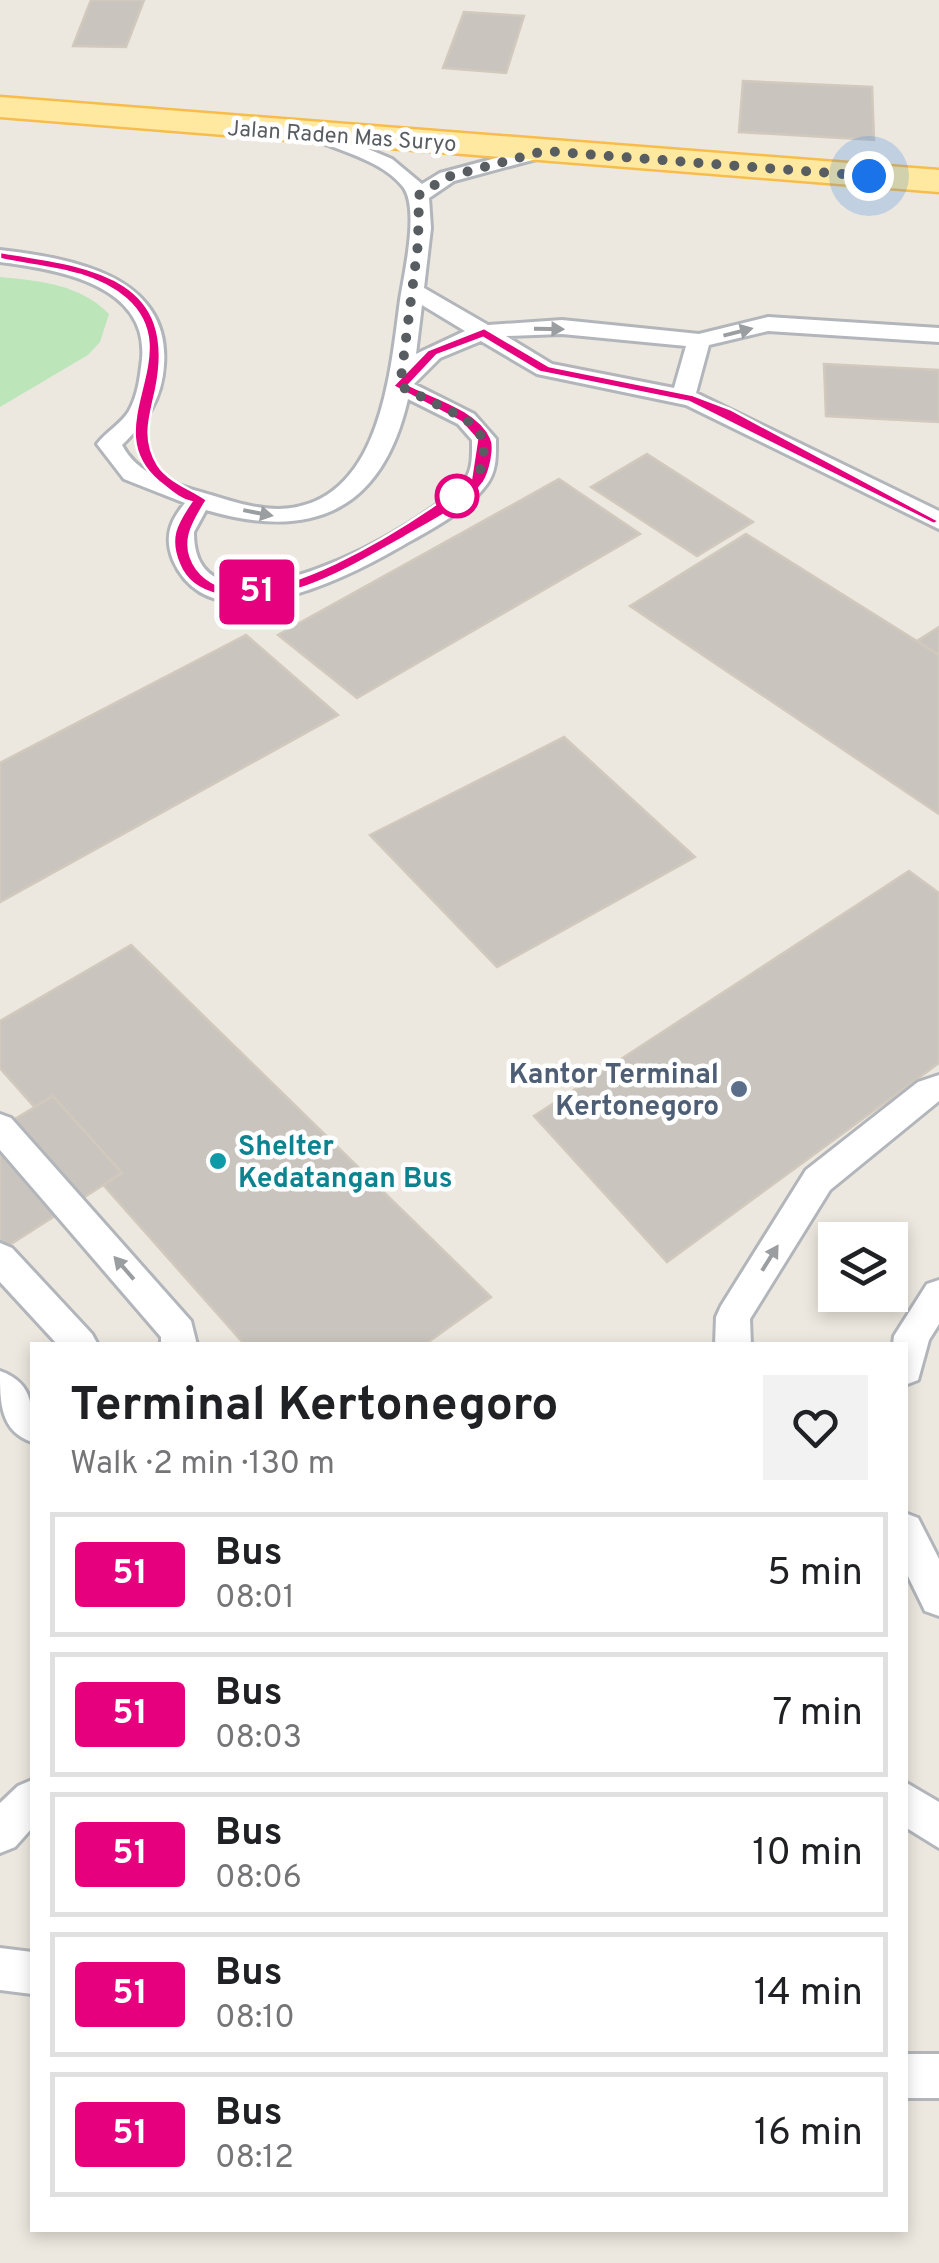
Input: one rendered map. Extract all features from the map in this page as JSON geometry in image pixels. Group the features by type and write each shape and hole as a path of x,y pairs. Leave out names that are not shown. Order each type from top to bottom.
{"main road":[{"name":"Jalan Raden Mas Suryo","path":"0,110 939,181"}],"lane":[{"path":"0,256 64,266 98,278 130,295 150,318 155,363 139,436 153,469 193,498 268,516 305,513 362,481 377,458 400,386 418,244 419,195 402,174 318,134"},
{"path":"419,195 447,177 544,151"},
{"path":"412,290 544,369 682,397 725,412 939,521"},
{"path":"400,386 432,352 484,332 618,331 699,341 768,324 939,335"},
{"path":"682,397 699,341"},
{"path":"193,498 182,527 181,547 188,568 206,587 239,594 281,590 326,574 382,544 433,514 477,481 484,460 484,439 466,419 400,386"},
{"path":"733,1342 734,1317 818,1180 929,1091 939,1088"},
{"path":"0,1127 179,1332 179,1342"},
{"path":"0,1258 77,1342"},
{"path":"908,1355 912,1336 939,1295"},
{"path":"0,1387 30,1424"},
{"path":"908,1537 939,1598"},
{"path":"0,1832 30,1802"},
{"path":"908,1804 939,1828"},
{"path":"0,1968 30,1973"},
{"path":"908,2076 939,2076"}],"green space":[{"path":"0,277 72,290 109,314 100,342 88,355 0,407"}],"building":[{"path":"91,0 144,0 126,47 73,46"},
{"path":"464,12 524,16 506,73 443,68"},
{"path":"743,81 872,87 874,140 739,132"},
{"path":"824,364 939,370 939,422 826,416"},
{"path":"647,454 753,522 697,556 591,487"},
{"path":"559,479 640,534 357,698 278,635"},
{"path":"746,534 939,655 939,814 630,606"},
{"path":"939,627 939,655 917,641"},
{"path":"246,635 338,715 0,902 0,763"},
{"path":"564,737 695,857 497,967 370,835"},
{"name":"Kantor Terminal Kertonegoro","path":"909,871 939,893 939,1063 667,1262 534,1116"},
{"name":"Shelter Kedatangan Bus","path":"131,945 491,1297 428,1342 242,1342 0,1068 0,1021"},
{"path":"53,1096 122,1173 0,1251 0,1128"}],"bus line":[{"name":"51","path":"0,256 64,266 98,278 130,295 150,318 155,363 139,436 153,469 186,496 200,500 182,527 181,547 188,568 206,587 239,594 281,590 326,574 433,514 477,481 484,460 484,439 466,419 400,386 432,352 484,332 544,369 693,399 725,412 939,521"}],"place":[{"name":"Kantor Terminal Kertonegoro","path":"739,1089"},
{"name":"Shelter Kedatangan Bus","path":"218,1161"}],"route":[{"path":"457,496 477,481 484,460 484,439 466,419 400,386 418,244 419,195 432,184 468,170 544,151 869,176"}]}
